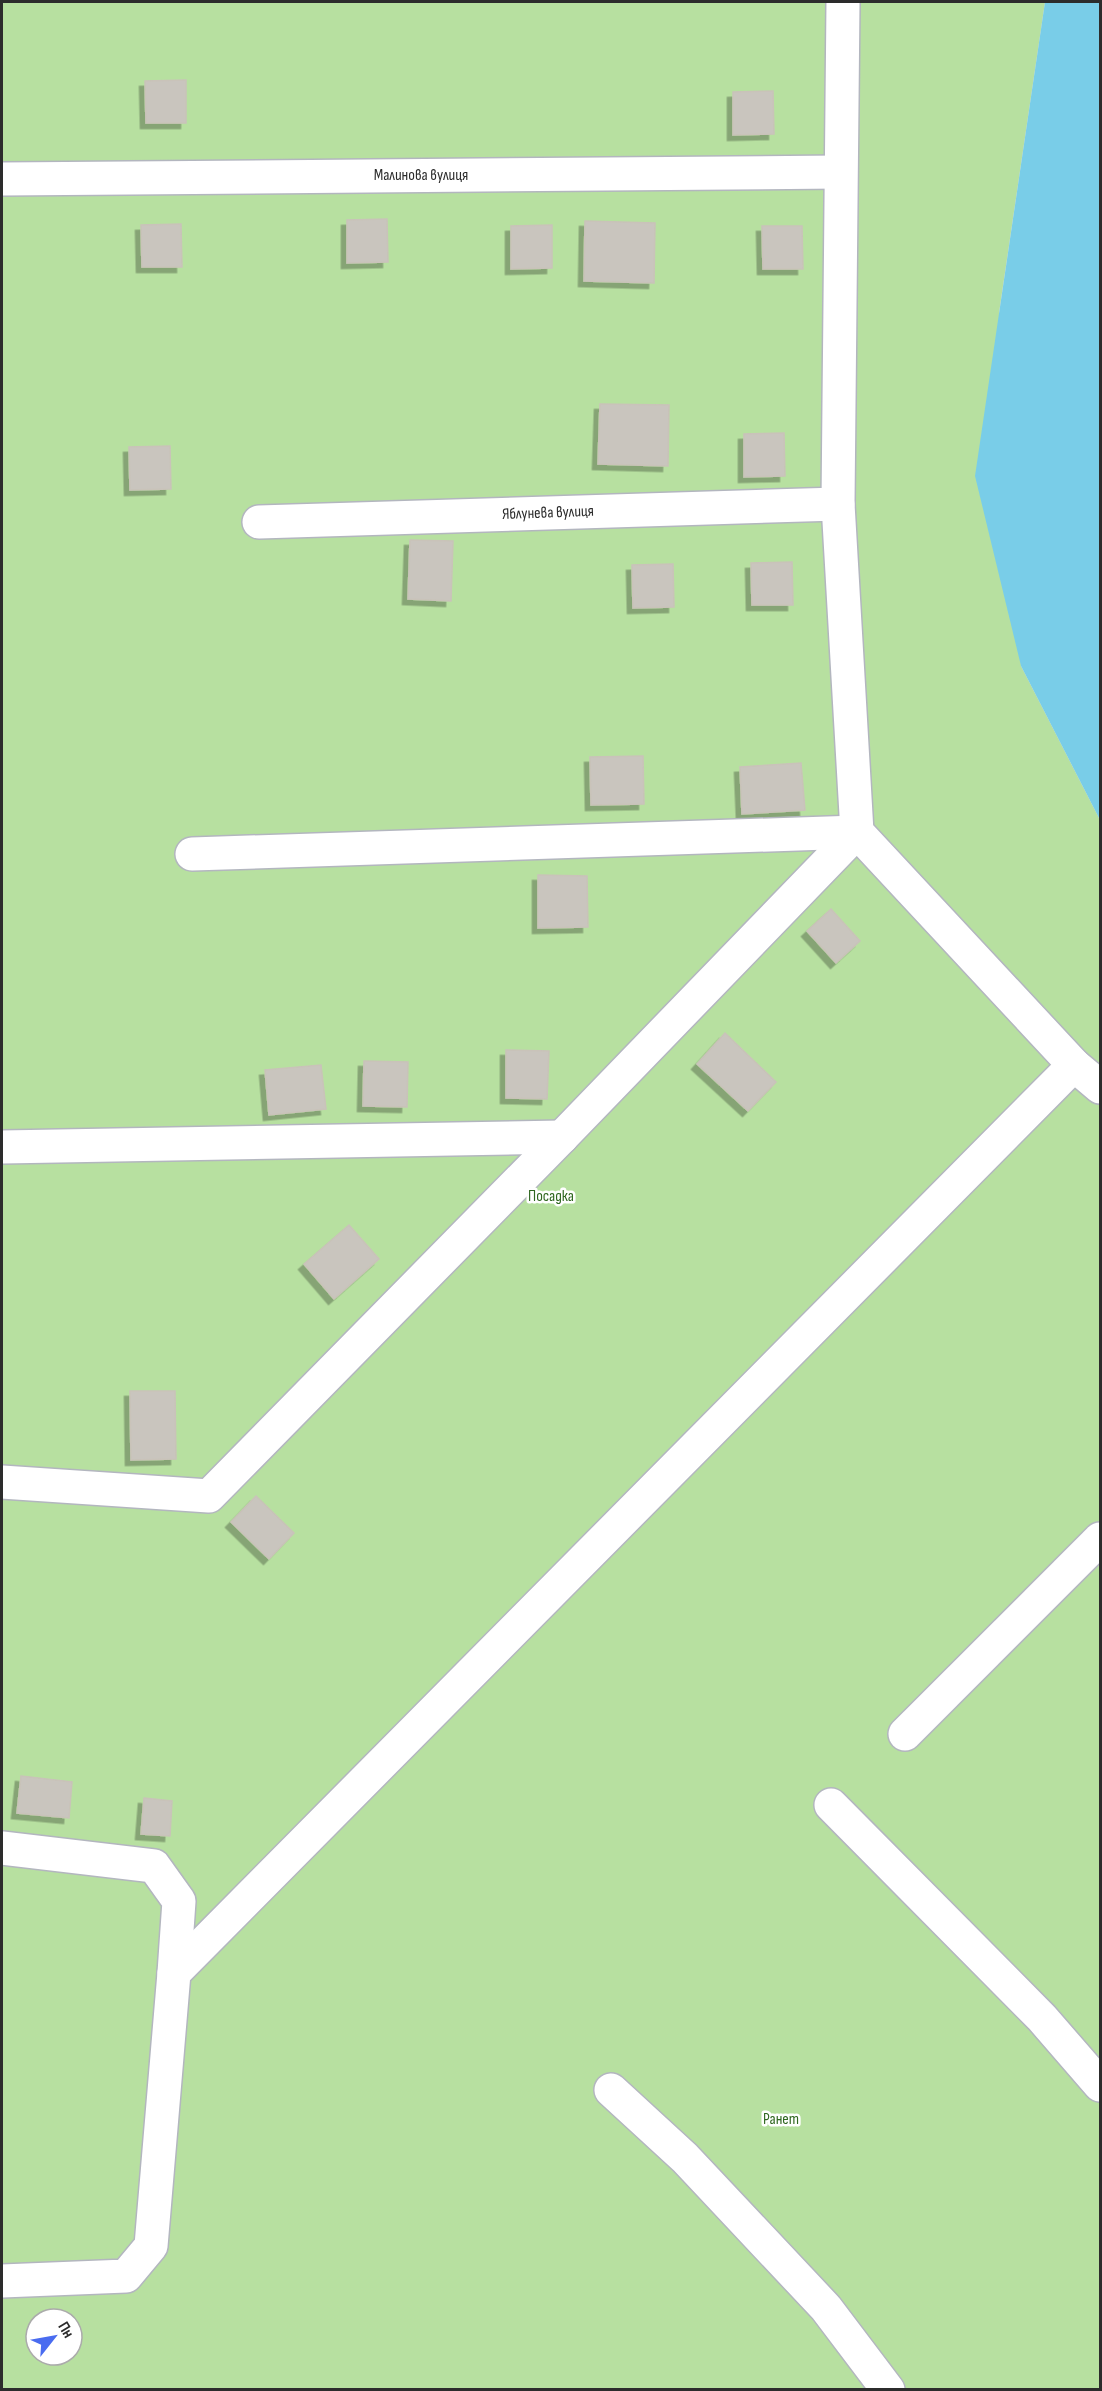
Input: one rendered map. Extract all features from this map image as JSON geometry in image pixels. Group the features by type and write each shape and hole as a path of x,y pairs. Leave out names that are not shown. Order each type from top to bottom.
{"street":[{"path":"843,2 838,504 857,832 1074,1065 1101,1087"},
{"name":"Малинова вулиця","path":"2,179 840,172"},
{"name":"Яблунева вулиця","path":"259,522 838,504"},
{"path":"192,854 857,832"},
{"path":"2,1482 209,1496 562,1137 857,832"},
{"path":"174,1973 1074,1065"},
{"path":"2,1147 562,1137"},
{"path":"905,1734 1101,1539"},
{"path":"831,1804 1042,2018 1101,2085"},
{"path":"2,1848 154,1866 179,1901 151,2246 126,2276 2,2282"},
{"path":"611,2090 685,2158 826,2308 888,2390"}],"green space":[{"name":"Посадка","path":"2,2 1045,2 999,313 1021,666 1100,820 1100,2389 2,2390"}],"water":[{"path":"1045,2 1100,2 1100,820 1021,666 975,476"}],"building":[{"path":"186,80 186,123 146,123 145,81"},
{"path":"773,91 774,134 733,135 733,92"},
{"path":"387,219 388,262 347,263 347,220"},
{"path":"585,221 655,223 654,283 584,281"},
{"path":"181,224 182,267 142,267 141,225"},
{"path":"552,225 552,268 511,269 511,226"},
{"path":"762,226 802,226 803,269 763,269"},
{"path":"600,404 669,405 668,466 598,464"},
{"path":"784,433 785,476 744,477 744,434"},
{"path":"170,446 171,489 130,490 129,447"},
{"path":"410,540 453,541 451,601 408,599"},
{"path":"792,562 793,605 752,605 751,563"},
{"path":"673,564 674,607 633,608 632,565"},
{"path":"643,756 644,804 591,805 590,757"},
{"path":"801,763 805,810 742,814 740,767"},
{"path":"538,875 587,876 588,927 538,928"},
{"path":"831,909 860,941 836,963 807,931"},
{"path":"725,1033 776,1082 748,1111 697,1064"},
{"path":"506,1050 549,1051 547,1099 506,1098"},
{"path":"364,1061 408,1062 407,1107 363,1106"},
{"path":"321,1065 326,1109 269,1115 265,1070"},
{"path":"349,1225 379,1259 334,1299 304,1264"},
{"path":"130,1391 175,1391 176,1459 131,1460"},
{"path":"256,1496 294,1533 269,1559 231,1522"},
{"path":"21,1776 72,1782 69,1818 17,1813"},
{"path":"144,1798 172,1801 170,1836 141,1834"}],"park label":[{"name":"Ранет","path":"781,2119"}]}
